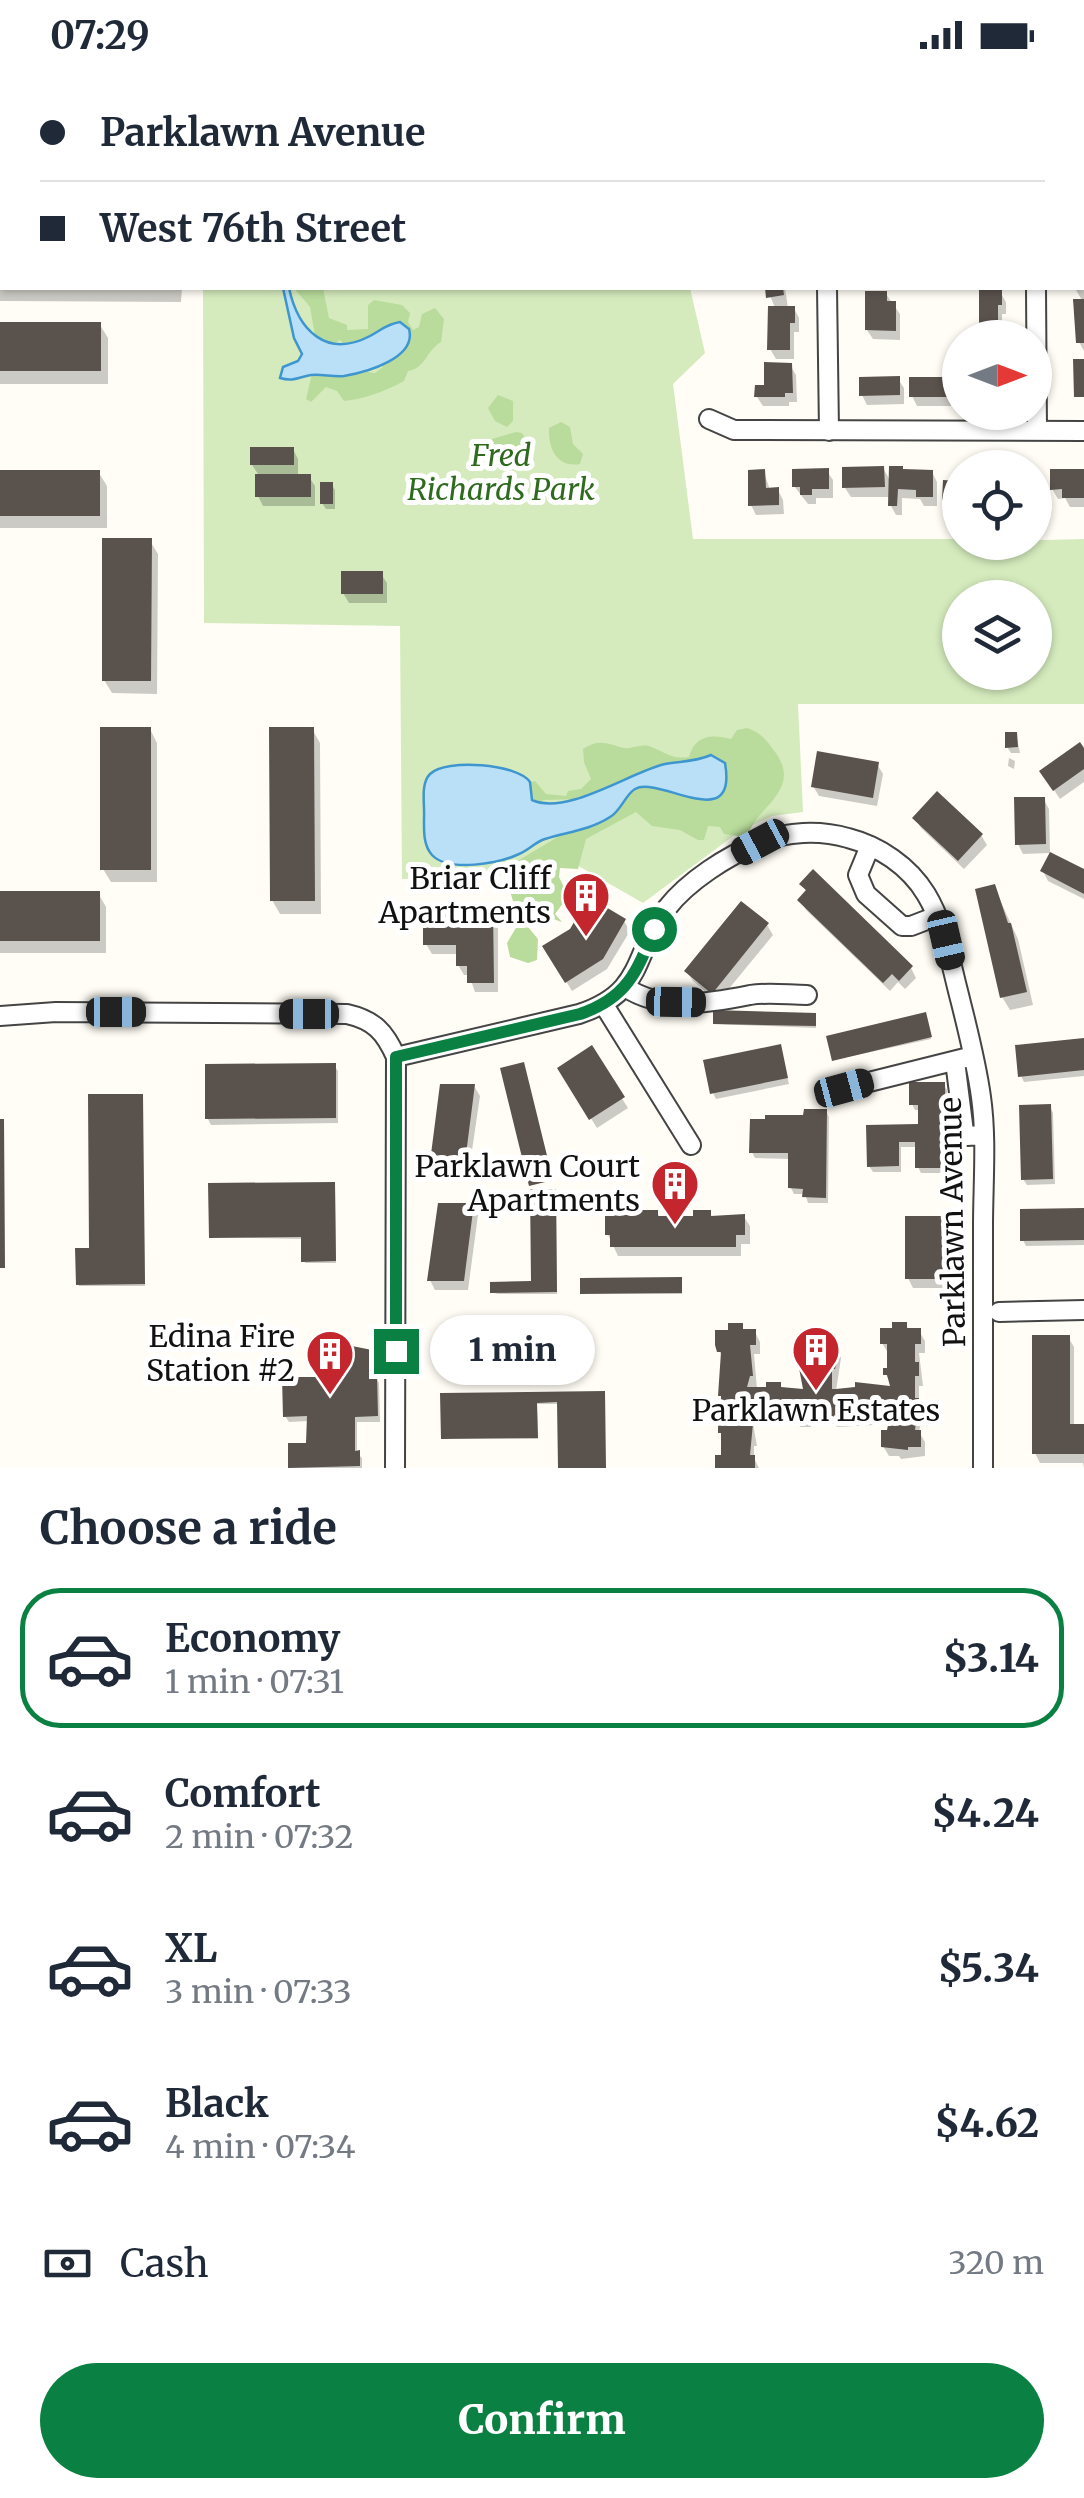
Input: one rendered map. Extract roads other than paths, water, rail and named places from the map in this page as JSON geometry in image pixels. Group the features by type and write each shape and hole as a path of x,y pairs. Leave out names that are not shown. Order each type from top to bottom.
{"street":[{"path":"827,290 829,431"},
{"path":"1036,290 1037,431"},
{"path":"709,419 734,430 1084,432"},
{"name":"Parklawn Avenue","path":"396,1057 604,1005 636,972 668,907 687,888 760,842 812,833 837,835 870,846 906,870 924,890 937,916 964,1059 982,1100 983,1468"},
{"path":"870,846 858,875 866,894 902,926 937,916"},
{"path":"625,987 638,996 676,1002 716,1003 752,995 807,995"},
{"path":"604,1005 691,1145"},
{"path":"0,1016 56,1012 347,1014 368,1019 386,1034 396,1057 396,1468"},
{"path":"844,1088 964,1059"},
{"path":"999,1312 1084,1310"}],"water":[{"path":"283,290 290,290 307,328 327,342 354,342 400,322 409,329 409,339 398,356 365,371 344,376 280,378 283,367 298,361 302,354 294,338"},
{"path":"711,755 725,763 726,785 720,796 709,800 661,789 635,789 614,814 602,821 488,863 450,864 432,855 427,847 424,789 427,778 438,769 482,765 512,771 530,782 532,800 546,803 580,798 651,768"}],"place":[{"name":"Briar Cliff Apartments","path":"586,938"},
{"name":"Parklawn Court Apartments","path":"675,1226"},
{"name":"Parklawn Estates","path":"816,1392"},
{"name":"Edina Fire Station #2","path":"330,1396"}],"park label":[{"name":"Fred Richards Park","path":"501,473"}]}
